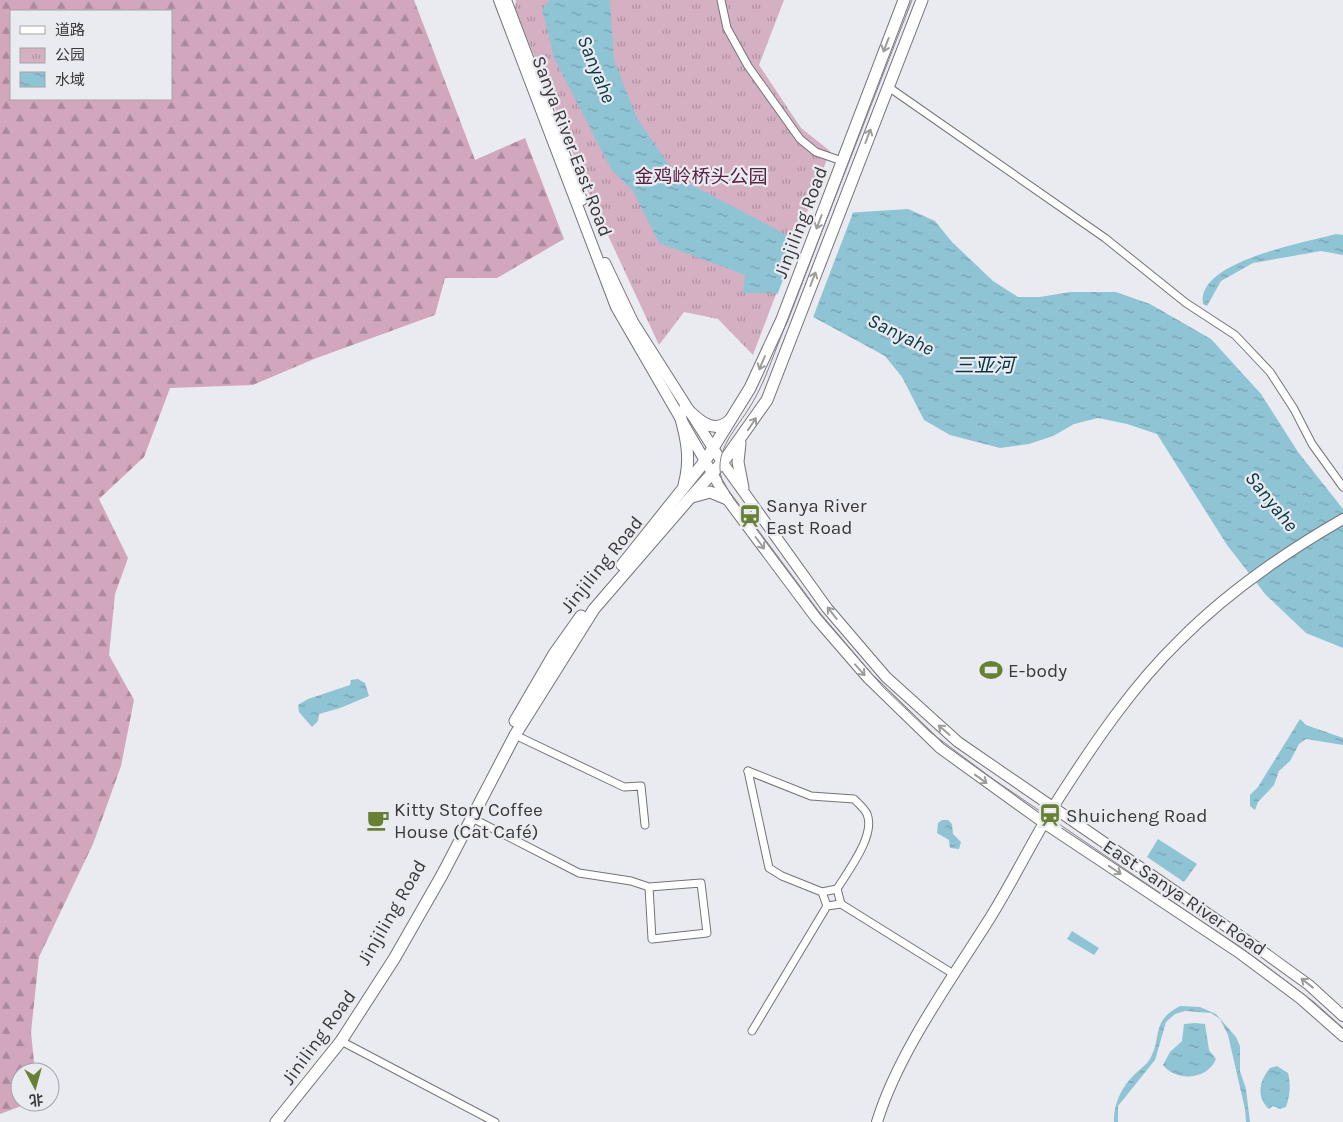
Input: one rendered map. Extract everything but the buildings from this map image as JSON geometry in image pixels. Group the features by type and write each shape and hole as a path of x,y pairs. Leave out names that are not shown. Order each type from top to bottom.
{"main road":[{"name":"Sanya River East Road","path":"499,0 616,307 682,411 713,449"},
{"name":"Sanya River East Road","path":"506,0 607,268 633,322 682,411 705,461"},
{"name":"Jinjiling Road","path":"515,735 594,610 685,495 735,415 753,382 782,319 904,0"},
{"name":"Jinjiling Road","path":"269,1122 350,1017 413,912 530,693 554,654 584,612 685,495 723,463 741,441 767,400 850,181 922,0"},
{"path":"682,411 707,425 720,426 735,415"},
{"path":"682,411 689,460 685,495 710,492 727,499"},
{"path":"741,441 738,462 743,488"},
{"name":"East Sanya River Road","path":"713,449 743,488 827,608 886,676 953,738 1309,985 1343,1016"},
{"name":"East Sanya River Road","path":"705,461 727,499 816,618 868,678 940,748 1044,823 1238,952 1302,998 1343,1036"},
{"path":"877,1122 894,1078 1009,886 1053,808 1089,753 1147,676 1177,642 1246,584 1298,545 1343,519"},
{"name":"Jiniling Road","path":"276,1122 341,1041 394,959 472,818 515,735"}],"street":[{"path":"721,0 727,28 748,66 800,139 816,152 842,162"},
{"path":"888,86 1105,238 1186,302 1235,335 1270,372 1294,409 1312,444 1343,486"},
{"path":"515,735 624,787 641,786 645,826"},
{"path":"837,889 822,892 782,876 769,868 748,771 811,796 854,799 867,813 870,828 864,843 837,889 841,904"},
{"path":"472,818 579,873 631,881 649,887 701,883 707,933 652,938 649,887"},
{"path":"822,892 827,906"},
{"path":"827,906 841,904 955,975"},
{"path":"752,1031 827,906"},
{"path":"341,1041 495,1122"}],"green space":[{"path":"0,0 414,0 475,160 525,138 564,239 497,278 445,278 435,315 314,359 253,385 170,388 144,457 99,499 128,558 115,594 109,655 134,700 121,766 93,844 39,957 31,1032 34,1062 10,1062 10,1110 0,1114"},
{"name":"金鸡岭桥头公园","path":"516,0 784,0 759,65 801,128 830,151 753,355 718,319 684,312 659,345 591,199 515,8"}],"water":[{"name":"三亚河","path":"550,0 610,0 614,60 637,118 677,177 800,242 830,214 908,209 935,221 952,242 993,281 1018,297 1040,297 1070,292 1116,292 1150,304 1211,339 1261,394 1298,452 1343,509 1343,648 1306,633 1266,595 1227,545 1157,434 1127,424 1098,418 1074,424 1053,436 1029,444 1000,448 950,435 924,420 902,377 885,356 780,299 776,293 743,293 745,275 659,243 633,191 611,169 554,58 542,9"},
{"path":"1336,234 1343,235 1343,255 1321,251 1253,263 1221,281 1207,306 1203,304 1205,289 1216,276 1234,265 1280,248"},
{"path":"358,679 365,683 369,696 319,714 318,721 312,727 299,712 298,705 308,699 350,685 351,680"},
{"path":"1300,719 1306,725 1343,738 1343,745 1306,739 1299,744 1290,761 1279,771 1274,785 1258,802 1255,810 1250,806 1250,795 1258,787"},
{"path":"942,820 948,820 952,824 953,834 961,842 959,849 950,848 949,840 937,833 938,823"},
{"path":"1158,839 1197,864 1184,882 1147,857"},
{"path":"1072,931 1099,948 1094,955 1067,939"},
{"path":"1180,1006 1200,1007 1216,1014 1236,1037 1240,1046 1240,1071 1246,1089 1250,1122 1246,1122 1245,1109 1228,1035 1220,1019 1211,1013 1185,1011 1175,1014 1166,1022 1155,1060 1118,1106 1118,1122 1114,1122 1115,1109 1122,1090 1149,1060 1161,1023 1165,1017"},
{"path":"1184,1024 1205,1024 1209,1050 1216,1059 1212,1066 1199,1075 1183,1076 1176,1074 1163,1065 1170,1052 1182,1041"},
{"path":"1277,1066 1288,1073 1290,1086 1288,1098 1286,1107 1280,1109 1273,1106 1269,1109 1262,1099 1260,1089 1266,1073 1270,1068"}],"pier":[{"path":"854,210 812,320 778,301 776,298 799,238 829,212"}],"tram line":[{"path":"912,0 766,375 753,402 722,453 720,472 723,483 820,613 883,687 930,732 993,779 1257,959 1314,1002 1343,1028"}],"place":[{"name":"Sanya River East Road","path":"750,516"},
{"name":"E-body","path":"991,670"},
{"name":"Shuicheng Road","path":"1050,815"},
{"name":"Kitty Story Coffee House (Cat Café)","path":"378,820"}],"water label":[{"name":"Sanyahe","path":"597,69"},
{"name":"Sanyahe","path":"901,334"},
{"name":"Sanyahe","path":"1272,501"}]}
